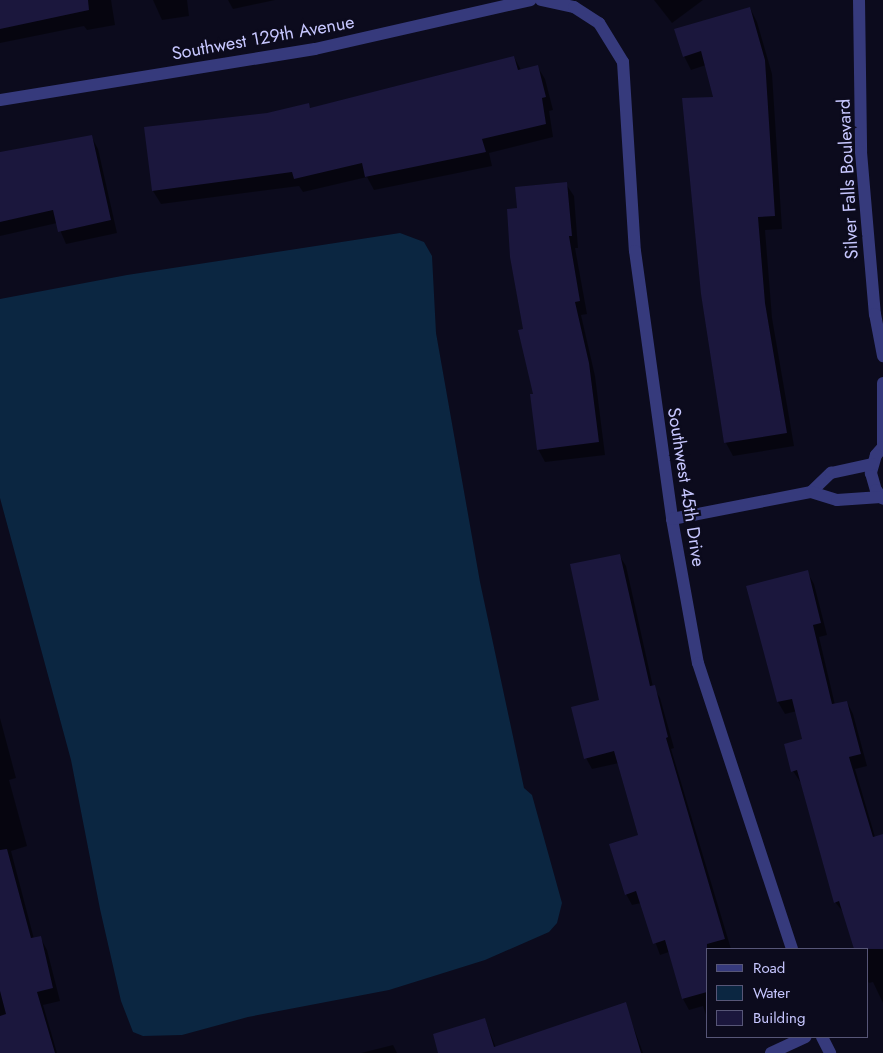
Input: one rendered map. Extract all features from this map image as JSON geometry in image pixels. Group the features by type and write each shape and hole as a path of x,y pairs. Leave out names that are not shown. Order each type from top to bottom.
{"street":[{"name":"Southwest 129th Avenue","path":"0,100 315,49 531,0"},
{"name":"Southwest 45th Drive","path":"541,0 574,7 599,23 623,62 635,251 672,519 698,663 792,948"},
{"name":"Silver Falls Boulevard","path":"859,0 861,152 875,314 883,356"},
{"path":"672,519 810,492 838,500 882,498 872,482 873,464 883,446 883,383"},
{"path":"810,492 831,473 873,464"},
{"path":"771,1053 803,1038"},
{"path":"822,1038 830,1053"}],"water":[{"path":"400,233 424,242 432,256 436,333 480,582 524,788 532,795 562,903 557,923 549,932 485,960 389,990 248,1017 182,1035 143,1036 133,1032 121,1001 100,909 71,760 0,498 0,299 127,275"}],"building":[{"path":"0,0 88,0 89,10 0,29"},
{"path":"750,7 765,60 775,216 758,217 765,303 787,433 724,443 701,294 682,98 713,97 701,51 683,57 674,29"},
{"path":"514,56 518,70 538,65 546,97 542,98 546,124 482,139 486,152 365,177 362,163 294,179 292,172 152,191 144,127 267,113 309,103 310,108"},
{"path":"92,135 111,220 58,232 53,210 0,222 0,152"},
{"path":"567,182 572,236 569,236 580,301 575,302 589,363 599,442 537,450 530,394 533,394 518,330 523,329 510,257 507,209 517,208 515,187"},
{"path":"620,554 650,686 655,685 668,737 666,738 725,939 707,944 706,992 682,999 665,940 653,944 636,891 625,895 609,844 638,835 614,751 584,759 571,707 599,700 570,564"},
{"path":"808,570 821,623 813,625 832,704 847,701 861,754 849,757 873,837 883,834 883,949 854,948 839,901 834,903 797,770 791,772 784,744 802,739 792,699 777,702 746,586"},
{"path":"7,849 31,938 41,936 53,988 37,992 55,1053 0,1053 0,1016 6,1014 0,991 0,850"},
{"path":"626,1002 641,1053 438,1053 433,1034 485,1018 494,1047"}]}
